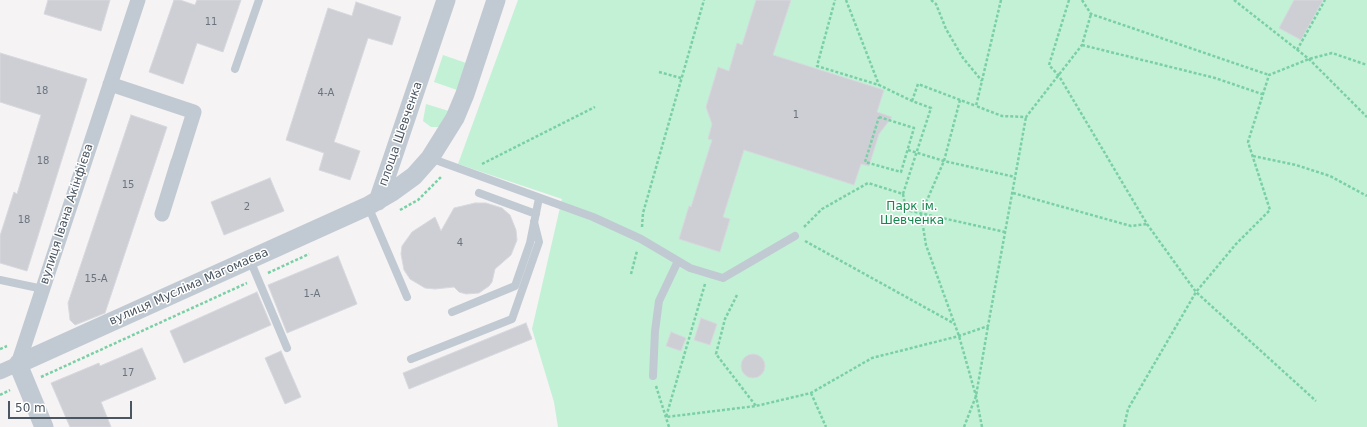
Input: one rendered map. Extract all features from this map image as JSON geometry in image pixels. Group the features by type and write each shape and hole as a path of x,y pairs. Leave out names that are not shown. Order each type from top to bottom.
{"street":[{"name":"вулиця Івана Акінфієва","path":"18,364 138,0"},
{"name":"площа Шевченка","path":"373,203 446,0"},
{"name":"площа Шевченка","path":"373,203 414,176 430,158 449,128 465,94 496,0"},
{"path":"110,84 194,112 163,210 178,162"},
{"name":"вулиця Мусліма Магомаєва","path":"0,372 373,203"},
{"path":"18,364 44,427"}],"lane":[{"path":"235,70 259,0"},
{"path":"430,158 592,217 641,239 690,268 723,278 795,236"},
{"path":"479,193 535,218"},
{"path":"452,312 516,286 530,243 539,198"},
{"path":"373,203 407,297"},
{"path":"412,359 512,319 539,242 535,218"},
{"path":"250,260 287,348"},
{"path":"653,376 659,301 678,261"},
{"path":"0,280 43,289"}],"path":[{"path":"631,274 641,239 643,213 704,0"},
{"path":"835,0 816,66 879,86 912,102 931,108 903,194 906,210 1005,232"},
{"path":"846,0 879,86"},
{"path":"930,0 936,4 946,28 963,58 982,81"},
{"path":"976,106 1001,0"},
{"path":"1069,0 1049,65 1059,76 1147,224 1196,292 1316,401"},
{"path":"1082,0 1091,14 1269,75 1309,59 1332,53 1367,65"},
{"path":"1234,0 1309,59 1367,117"},
{"path":"1297,50 1325,0"},
{"path":"964,427 976,396 1026,117 1082,45 1091,14"},
{"path":"1082,45 1215,78 1262,94"},
{"path":"659,72 681,78"},
{"path":"1124,427 1128,409 1196,292 1236,244 1270,210 1248,142 1269,75"},
{"path":"912,102 918,84 1002,116 1026,117"},
{"path":"960,100 944,161 921,214 926,245 959,336 976,396 982,427"},
{"path":"467,172 595,107"},
{"path":"879,117 914,128 908,150 901,172 865,162 879,117"},
{"path":"908,150 944,161 1015,178"},
{"path":"1252,156 1296,165 1330,176 1367,196"},
{"path":"903,194 868,183 822,210 795,236 955,324"},
{"path":"1013,193 1131,226 1147,224"},
{"path":"666,417 708,274"},
{"path":"737,295 725,319 716,354 756,406"},
{"path":"666,417 756,406 811,393 872,358 959,336 988,326"},
{"path":"653,376 669,427"},
{"path":"811,393 826,427"}],"green space":[{"name":"Парк iм. Шевченка","path":"518,0 1367,0 1367,427 558,427 554,402 532,329 562,199 458,164"},
{"path":"443,55 469,64 460,91 434,82"},
{"path":"426,104 452,112 440,127 431,127 423,121"}],"building":[{"path":"48,0 110,0 101,31 44,14"},
{"path":"174,0 180,0 195,5 197,0 241,0 223,52 197,43 183,84 149,72"},
{"path":"756,0 791,0 773,55 884,90 877,112 892,117 879,134 869,166 861,164 854,185 744,150 723,217 730,219 720,252 679,239 689,206 691,207 712,140 708,139 712,124 706,107 718,67 729,71 737,43 742,45"},
{"path":"1294,0 1323,0 1301,40 1279,28"},
{"path":"356,2 401,17 392,45 368,38 334,142 360,151 350,180 319,170 324,153 286,140 328,8 352,16"},
{"path":"0,53 87,79 27,271 0,263 0,236 14,192 17,194 41,115 0,102"},
{"path":"131,115 167,127 105,313 75,325 70,320 68,303"},
{"path":"270,178 284,211 224,235 211,202"},
{"path":"475,203 486,203 502,208 510,215 516,230 517,240 511,255 495,269 492,282 489,286 479,293 466,294 459,292 454,287 435,289 425,288 410,279 404,270 401,254 402,246 412,232 435,217 441,231 454,208"},
{"path":"338,256 357,304 287,333 268,285"},
{"path":"257,292 271,325 184,363 170,331"},
{"path":"701,318 717,324 710,345 694,340"},
{"path":"526,323 532,339 409,389 403,373"},
{"path":"671,332 686,338 681,351 666,346"},
{"path":"142,348 156,379 101,402 111,427 70,427 51,383 99,363 100,366"},
{"path":"281,351 301,397 285,404 265,358"},
{"path":"753,354 761,358 765,366 761,374 753,378 745,374 741,366 745,358"}]}
